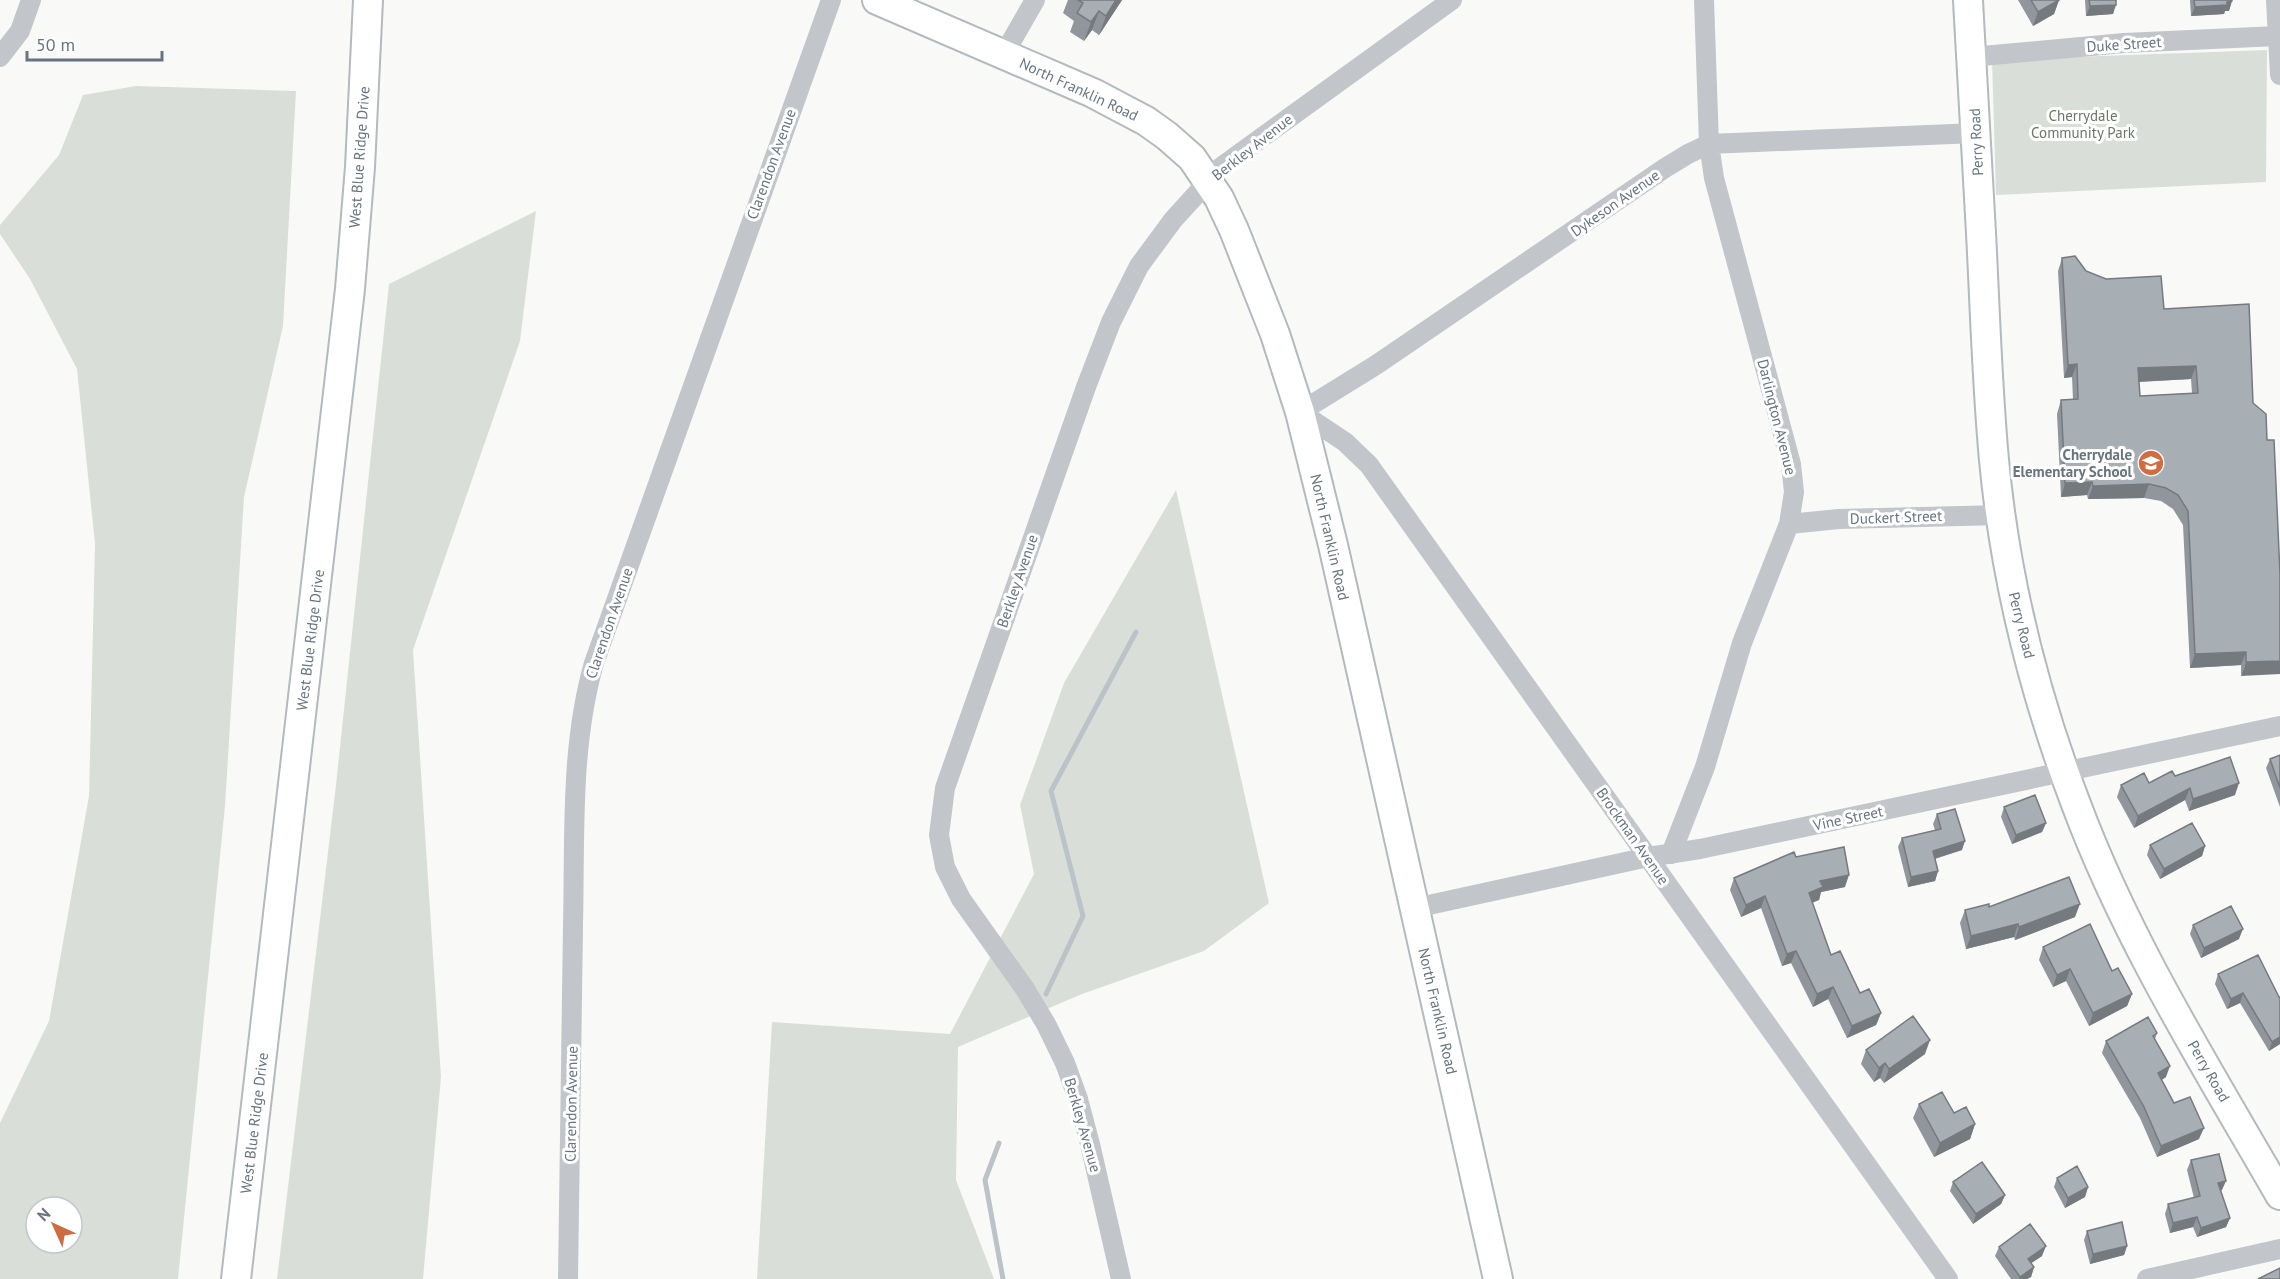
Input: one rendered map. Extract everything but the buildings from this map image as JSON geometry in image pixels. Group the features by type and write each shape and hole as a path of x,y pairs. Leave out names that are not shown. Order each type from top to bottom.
{"street":[{"path":"0,57 20,31 31,0"},
{"name":"West Blue Ridge Drive","path":"236,1279 350,289 360,167 368,0"},
{"name":"Clarendon Avenue","path":"568,1279 575,827 578,751 585,696 598,652 831,0"},
{"name":"North Franklin Road","path":"877,0 1093,93 1146,121 1192,158 1219,198 1275,334 1300,412 1333,545 1498,1279"},
{"path":"1004,54 1035,0"},
{"name":"Berkley Avenue","path":"1121,1279 1081,1110 1065,1063 1046,1024 1025,990 961,899 949,878 940,849 940,815 945,788 1086,387 1111,322 1134,274 1157,239 1221,167 1452,0"},
{"name":"Darlington Avenue","path":"1671,854 1705,767 1742,643 1789,524 1794,492 1791,464 1714,178 1709,144 1704,0"},
{"name":"Perry Road","path":"1968,0 1994,463 2011,578 2024,637 2065,773 2115,897 2142,951 2280,1195"},
{"path":"2276,0 2280,75"},
{"name":"Duke Street","path":"1971,57 2124,43 2278,36"},
{"name":"Dykeson Avenue","path":"1300,412 1376,365 1665,168 1709,144 1976,133"},
{"name":"Brockman Avenue","path":"1300,412 1345,442 1369,465 1948,1279"},
{"name":"Duckert Street","path":"1789,524 1839,519 2002,515"},
{"name":"Vine Street","path":"1415,908 1648,857 2065,773 2280,726"},
{"path":"2147,1279 2280,1249"}],"green space":[{"name":"Cherrydale Community Park","path":"2267,50 2266,182 1996,195 1992,60"},
{"path":"136,86 296,91 283,326 244,497 225,806 178,1279 0,1279 0,1123 49,1021 89,796 95,544 77,369 30,279 0,234 0,225 59,155 83,95"},
{"path":"536,211 520,341 413,650 441,1077 423,1279 277,1279 336,785 389,284"},
{"path":"1176,490 1269,903 1204,951 1082,994 958,1047 956,1180 994,1279 757,1279 772,1022 950,1034 1034,874 1020,805 1064,683"}],"waterway":[{"path":"1046,994 1083,916 1051,791 1136,632"},
{"path":"999,1143 985,1180 1003,1279"}],"place":[{"name":"Cherrydale Elementary School","path":"2151,463"}]}
